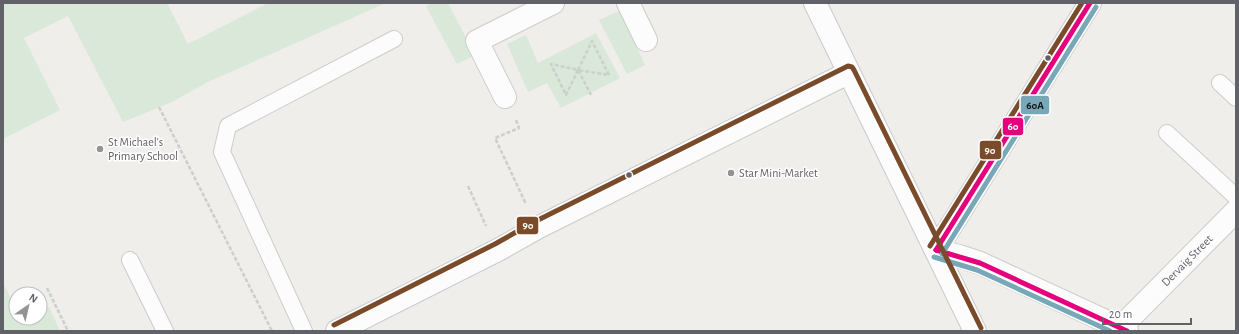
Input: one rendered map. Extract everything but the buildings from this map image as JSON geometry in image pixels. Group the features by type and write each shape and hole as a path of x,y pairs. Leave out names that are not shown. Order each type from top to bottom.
{"street":[{"path":"505,97 476,41 553,3"},
{"path":"628,3 646,40"},
{"path":"815,3 975,331"},
{"path":"936,250 1090,3"},
{"path":"337,331 498,250 537,228 848,73"},
{"name":"Dervaig Street","path":"1124,330 1236,211"},
{"path":"936,250 980,262 1124,330"}],"lane":[{"path":"304,331 222,152 228,126 394,39"},
{"path":"1220,83 1236,98"},
{"path":"1167,133 1236,197"},
{"path":"130,260 165,331"}],"path":[{"path":"578,70 551,64 566,95 578,70 592,40 609,75 578,70"},
{"path":"578,70 591,95"},
{"path":"505,97 519,128 495,138 516,183"},
{"path":"159,107 272,331"},
{"path":"468,186 498,250"},
{"path":"48,292 68,331"}],"green space":[{"path":"3,3 167,3 188,44 268,3 386,3 208,82 172,102 123,122 68,16 24,38 60,110 3,139"},
{"path":"432,3 448,3 475,55 457,64 426,6"},
{"path":"619,11 645,65 627,74 599,20"},
{"path":"596,33 620,78 561,108 547,83 528,92 507,44 526,35 538,63"},
{"path":"3,283 8,293 8,326 48,326 49,307 60,331 3,331"}],"transit line":[{"name":"90","path":"930,246 1082,3"},
{"name":"60","path":"936,250 1090,3"},
{"name":"60A","path":"942,254 1096,7"},
{"name":"90","path":"334,325 495,244 534,222 848,66 852,67 854,70 981,328"},
{"name":"60","path":"936,250 980,263 1127,331"},
{"name":"60A","path":"934,257 977,270 1110,331"}],"place":[{"name":"St Michael's Primary School","path":"100,149"},
{"name":"Star Mini-Market","path":"731,173"}]}
